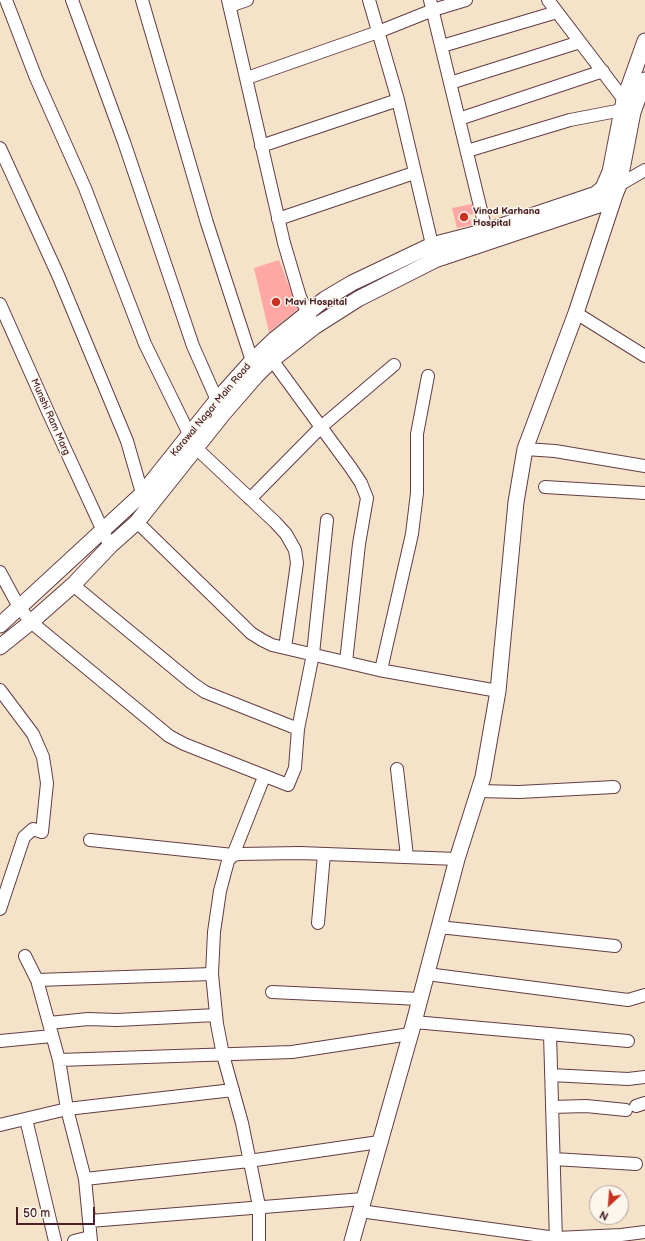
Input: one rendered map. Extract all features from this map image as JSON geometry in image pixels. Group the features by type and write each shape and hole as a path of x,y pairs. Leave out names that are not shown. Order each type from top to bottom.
{"street":[{"path":"6,0 36,78 85,188 145,344 193,441 286,534 295,550 298,563 285,648"},
{"path":"72,0 124,142 193,346 223,414"},
{"path":"142,0 207,223 256,367"},
{"path":"247,0 229,3 291,272 314,327"},
{"path":"369,0 398,100 435,260"},
{"path":"246,78 378,32 432,5 466,0"},
{"path":"548,0 603,71 627,107"},
{"path":"432,5 486,231"},
{"path":"442,46 557,12"},
{"path":"352,1241 420,999 457,859 479,791 498,690 516,502 525,449 576,313 611,187 627,107 645,41"},
{"path":"450,82 580,42"},
{"path":"459,120 603,71"},
{"path":"467,151 570,120 627,107 645,80"},
{"path":"261,146 398,100"},
{"path":"0,148 58,275 127,441 146,510"},
{"path":"611,187 645,170"},
{"path":"278,218 414,173"},
{"name":"Karawal Nagar Main Road","path":"0,647 31,622 72,585 110,546 137,522 193,441 217,400 256,367 307,313 324,299 352,283 432,245 486,231 563,206 611,187"},
{"name":"Karawal Nagar Main Road","path":"0,624 142,494 193,441 223,414 256,367 272,360 314,327 358,299 435,260 608,202 611,187"},
{"name":"Munshi Ram Marg","path":"0,304 110,546"},
{"path":"576,313 645,356"},
{"path":"272,360 351,468 361,483 367,498 359,544 346,662"},
{"path":"250,498 321,427 394,364"},
{"path":"381,670 412,534 417,493 417,434 428,376"},
{"path":"525,449 554,451 645,466"},
{"path":"545,487 645,493"},
{"path":"0,572 19,608 31,622 177,740 288,786 295,768 298,729 313,654 327,520"},
{"path":"137,522 251,633 262,640 285,648 381,670 498,690"},
{"path":"72,585 205,692 298,729"},
{"path":"0,690 33,734 43,757 47,783 42,832 33,829 24,837 0,909"},
{"path":"397,769 407,856"},
{"path":"259,1241 260,1206 249,1161 242,1123 223,1055 216,1015 212,974 212,952 220,891 225,866 233,855 264,777"},
{"path":"479,791 518,792 614,787"},
{"path":"90,840 233,855 324,854 457,859"},
{"path":"318,922 324,854"},
{"path":"439,927 615,946"},
{"path":"25,956 37,980 59,1060 67,1109 85,1179 90,1221 90,1239 74,1241"},
{"path":"37,980 212,974"},
{"path":"426,974 628,1000 644,996"},
{"path":"272,992 420,999"},
{"path":"49,1023 88,1019 117,1020 216,1015"},
{"path":"59,1060 292,1052 412,1028 550,1034 628,1041"},
{"path":"550,1034 556,1240"},
{"path":"0,1041 52,1036"},
{"path":"551,1075 628,1079 644,1077"},
{"path":"0,1126 26,1118 67,1109 233,1090"},
{"path":"552,1107 636,1106"},
{"path":"26,1118 55,1241"},
{"path":"85,1179 249,1161 379,1142"},
{"path":"554,1159 636,1164"},
{"path":"90,1221 260,1206 362,1205 556,1240 643,1232"}],"building":[{"path":"472,204 474,214 469,215 472,225 457,228 452,208"},
{"path":"279,260 298,309 269,332 254,268"}],"place":[{"name":"Vinod Karhana Hospital","path":"464,217"},
{"name":"Mavi Hospital","path":"276,302"}]}
